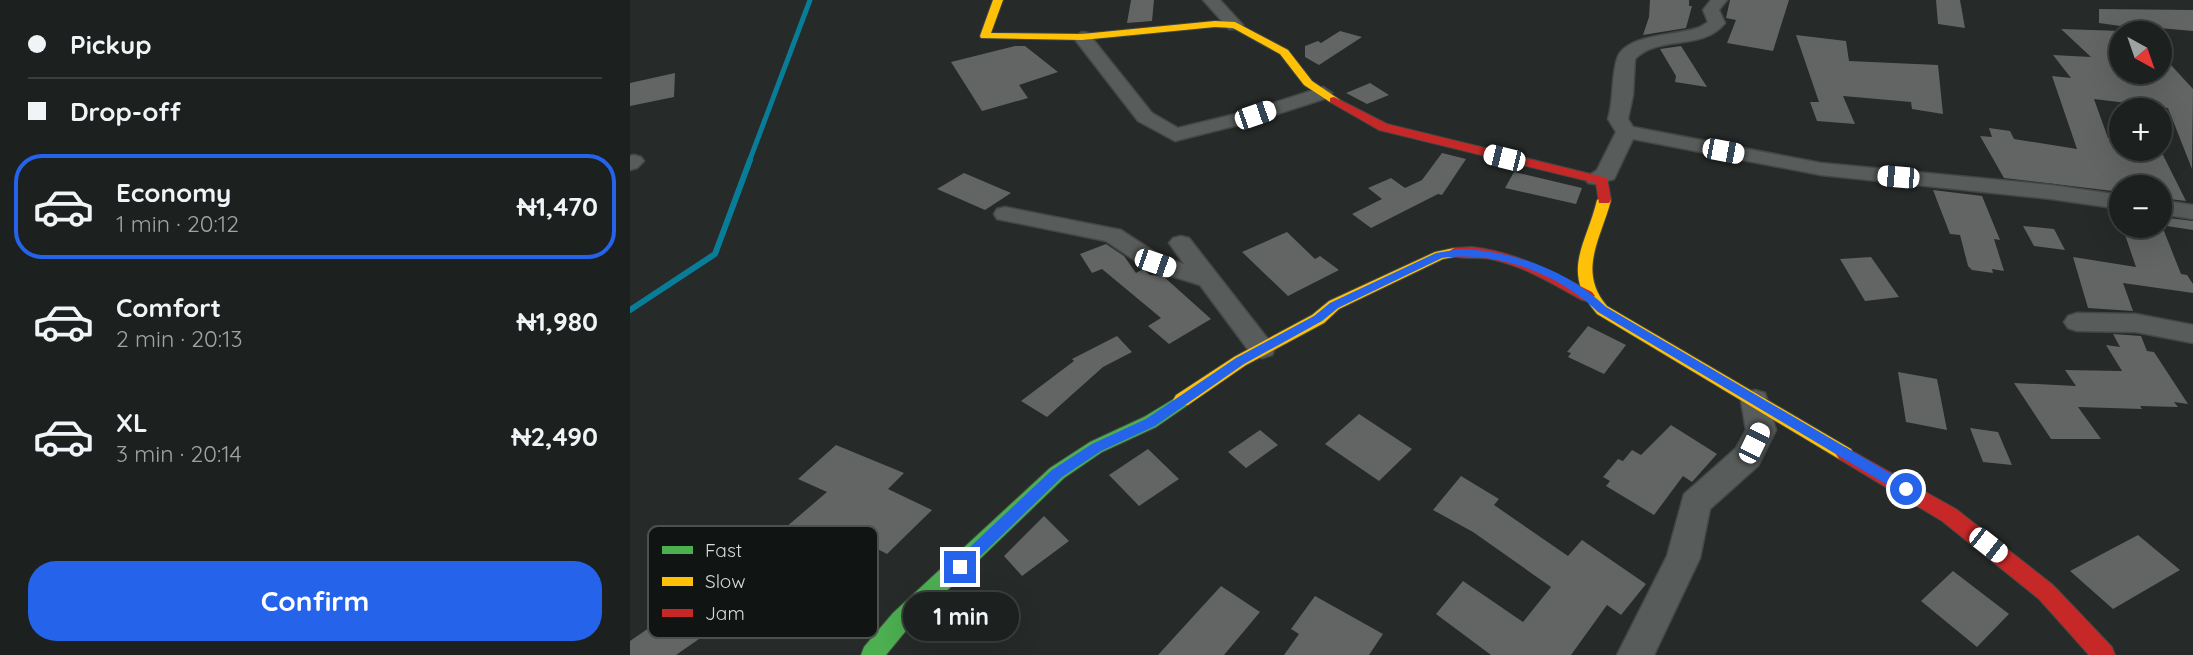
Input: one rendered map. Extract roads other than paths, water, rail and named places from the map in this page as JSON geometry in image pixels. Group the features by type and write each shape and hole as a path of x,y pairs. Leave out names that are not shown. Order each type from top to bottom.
{"street":[{"path":"998,0 985,36 1082,37 1235,24"},
{"path":"1211,0 1235,24 1284,52 1308,83 1383,127 1558,172 1596,178 1606,174 1626,132"},
{"path":"1719,0 1711,10 1717,23 1709,32 1672,41 1643,43 1630,51 1626,58 1624,76 1626,96 1618,118 1626,132 1821,169 2109,200"},
{"path":"1082,37 1145,117 1175,135 1255,115 1322,93"},
{"path":"1587,296 1581,274 1604,199 1604,186 1596,178"},
{"path":"2172,209 2193,212"},
{"path":"1004,214 1113,235 1155,263 1207,279"},
{"path":"1181,243 1262,348"},
{"path":"872,655 901,620 1057,473 1096,447 1150,422 1262,348 1318,319 1334,305 1440,255 1491,253 1540,271 1587,296 1602,310 1949,515 2046,592 2104,655"},
{"path":"2077,322 2136,323 2193,334"},
{"path":"1635,655 1683,558 1695,503 1747,457 1761,429 1755,401"}],"waterway":[{"path":"749,162 810,0"},
{"path":"630,310 715,254 750,160"}]}
